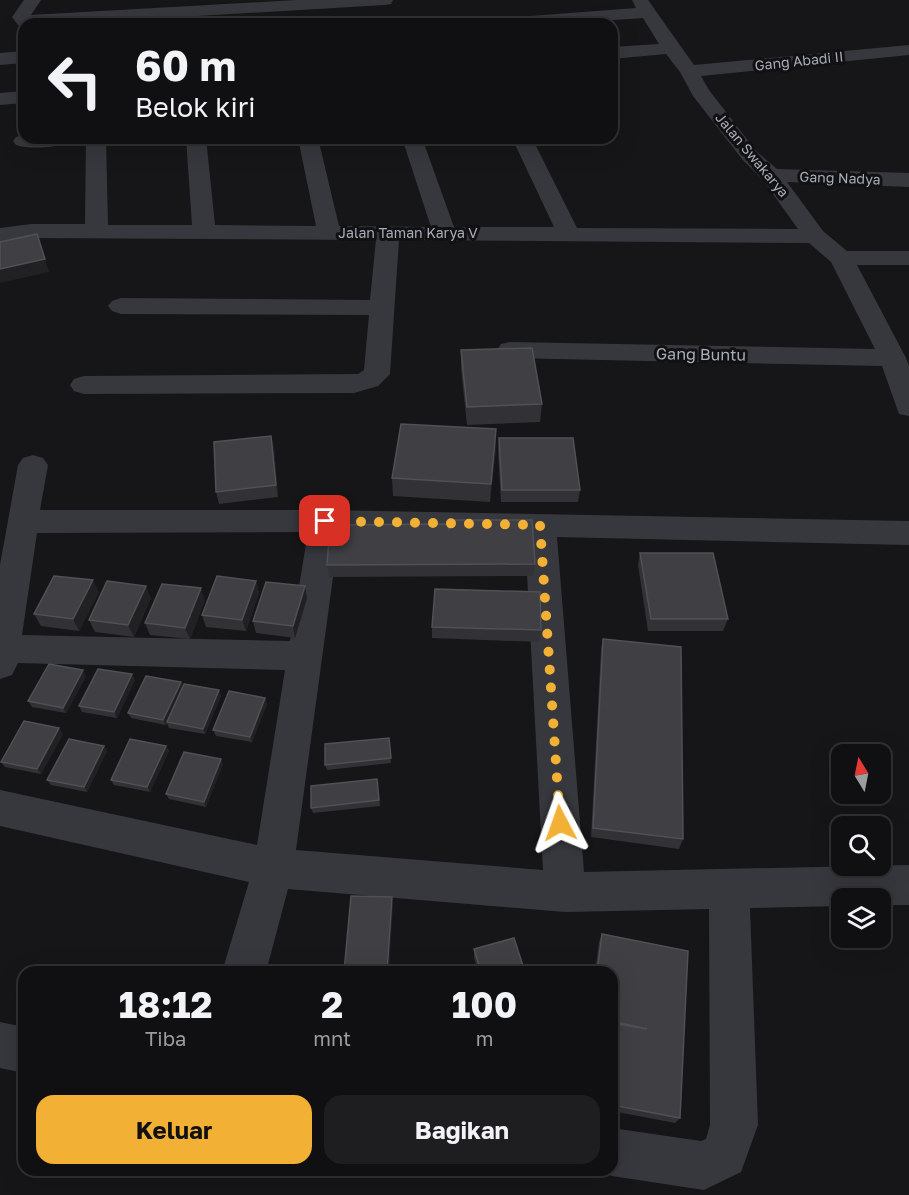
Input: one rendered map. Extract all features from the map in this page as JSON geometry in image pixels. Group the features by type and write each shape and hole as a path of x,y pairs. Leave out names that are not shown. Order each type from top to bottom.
{"street":[{"path":"22,18 33,0"},
{"path":"99,18 385,0"},
{"path":"341,2 344,18"},
{"path":"541,18 643,6"},
{"name":"Jalan Swakarya","path":"643,6 689,71 700,92 749,155 771,175 815,236 841,258 893,358 909,407"},
{"path":"618,52 671,48"},
{"name":"Gang Abadi II","path":"689,71 909,50"},
{"path":"0,59 18,58"},
{"path":"0,99 18,98"},
{"path":"96,144 97,232"},
{"path":"197,144 204,233"},
{"path":"309,144 329,233"},
{"path":"414,144 445,234"},
{"path":"525,144 569,234"},
{"name":"Gang Nadya","path":"771,175 909,180"},
{"name":"Jalan Taman Karya V","path":"0,235 31,231 815,236"},
{"path":"84,385 354,384 368,380 377,374 387,233"},
{"path":"841,258 909,258"},
{"path":"121,306 381,308"},
{"name":"Gang Buntu","path":"510,350 893,358"},
{"path":"33,465 2,657 305,656"},
{"path":"23,522 325,521 909,533"},
{"path":"246,966 273,867 325,521"},
{"path":"540,525 565,892"},
{"path":"0,808 273,867 565,892 909,885"},
{"path":"618,1153 704,1166 724,1155 734,1125 729,888"},
{"path":"0,1045 18,1049"}],"building":[{"path":"37,234 45,259 0,269 0,242"},
{"path":"532,348 542,404 467,407 461,350"},
{"path":"401,424 496,429 491,484 392,478"},
{"path":"271,436 276,485 216,492 214,442"},
{"path":"499,438 573,438 580,490 502,490"},
{"path":"449,520 532,520 535,564 327,565 330,525 447,524 449,530"},
{"path":"640,553 713,553 728,619 651,619"},
{"path":"54,576 93,580 73,619 34,614"},
{"path":"217,576 256,581 242,620 202,615"},
{"path":"107,581 146,586 128,625 89,620"},
{"path":"266,582 305,586 293,626 253,621"},
{"path":"162,584 201,588 185,628 145,623"},
{"path":"435,589 540,592 541,630 432,627"},
{"path":"603,639 681,647 683,839 593,828"},
{"path":"49,664 83,670 63,708 28,701"},
{"path":"98,669 132,674 114,712 79,706"},
{"path":"146,676 181,682 163,720 128,713"},
{"path":"184,684 219,690 203,729 167,722"},
{"path":"229,691 265,698 250,737 213,730"},
{"path":"24,721 59,728 37,769 1,762"},
{"path":"389,738 391,758 325,765 325,744"},
{"path":"69,739 104,746 84,787 47,780"},
{"path":"130,739 166,746 147,787 111,780"},
{"path":"184,752 221,759 204,802 166,794"},
{"path":"377,779 379,800 311,808 311,786"},
{"path":"351,896 392,897 387,966 345,966"},
{"path":"602,934 688,951 680,1118 618,1106 618,1024 647,1029 618,1022 618,966 598,966"},
{"path":"514,938 523,966 479,966 474,949"}],"route":[{"path":"325,521 540,525 560,823"}]}
